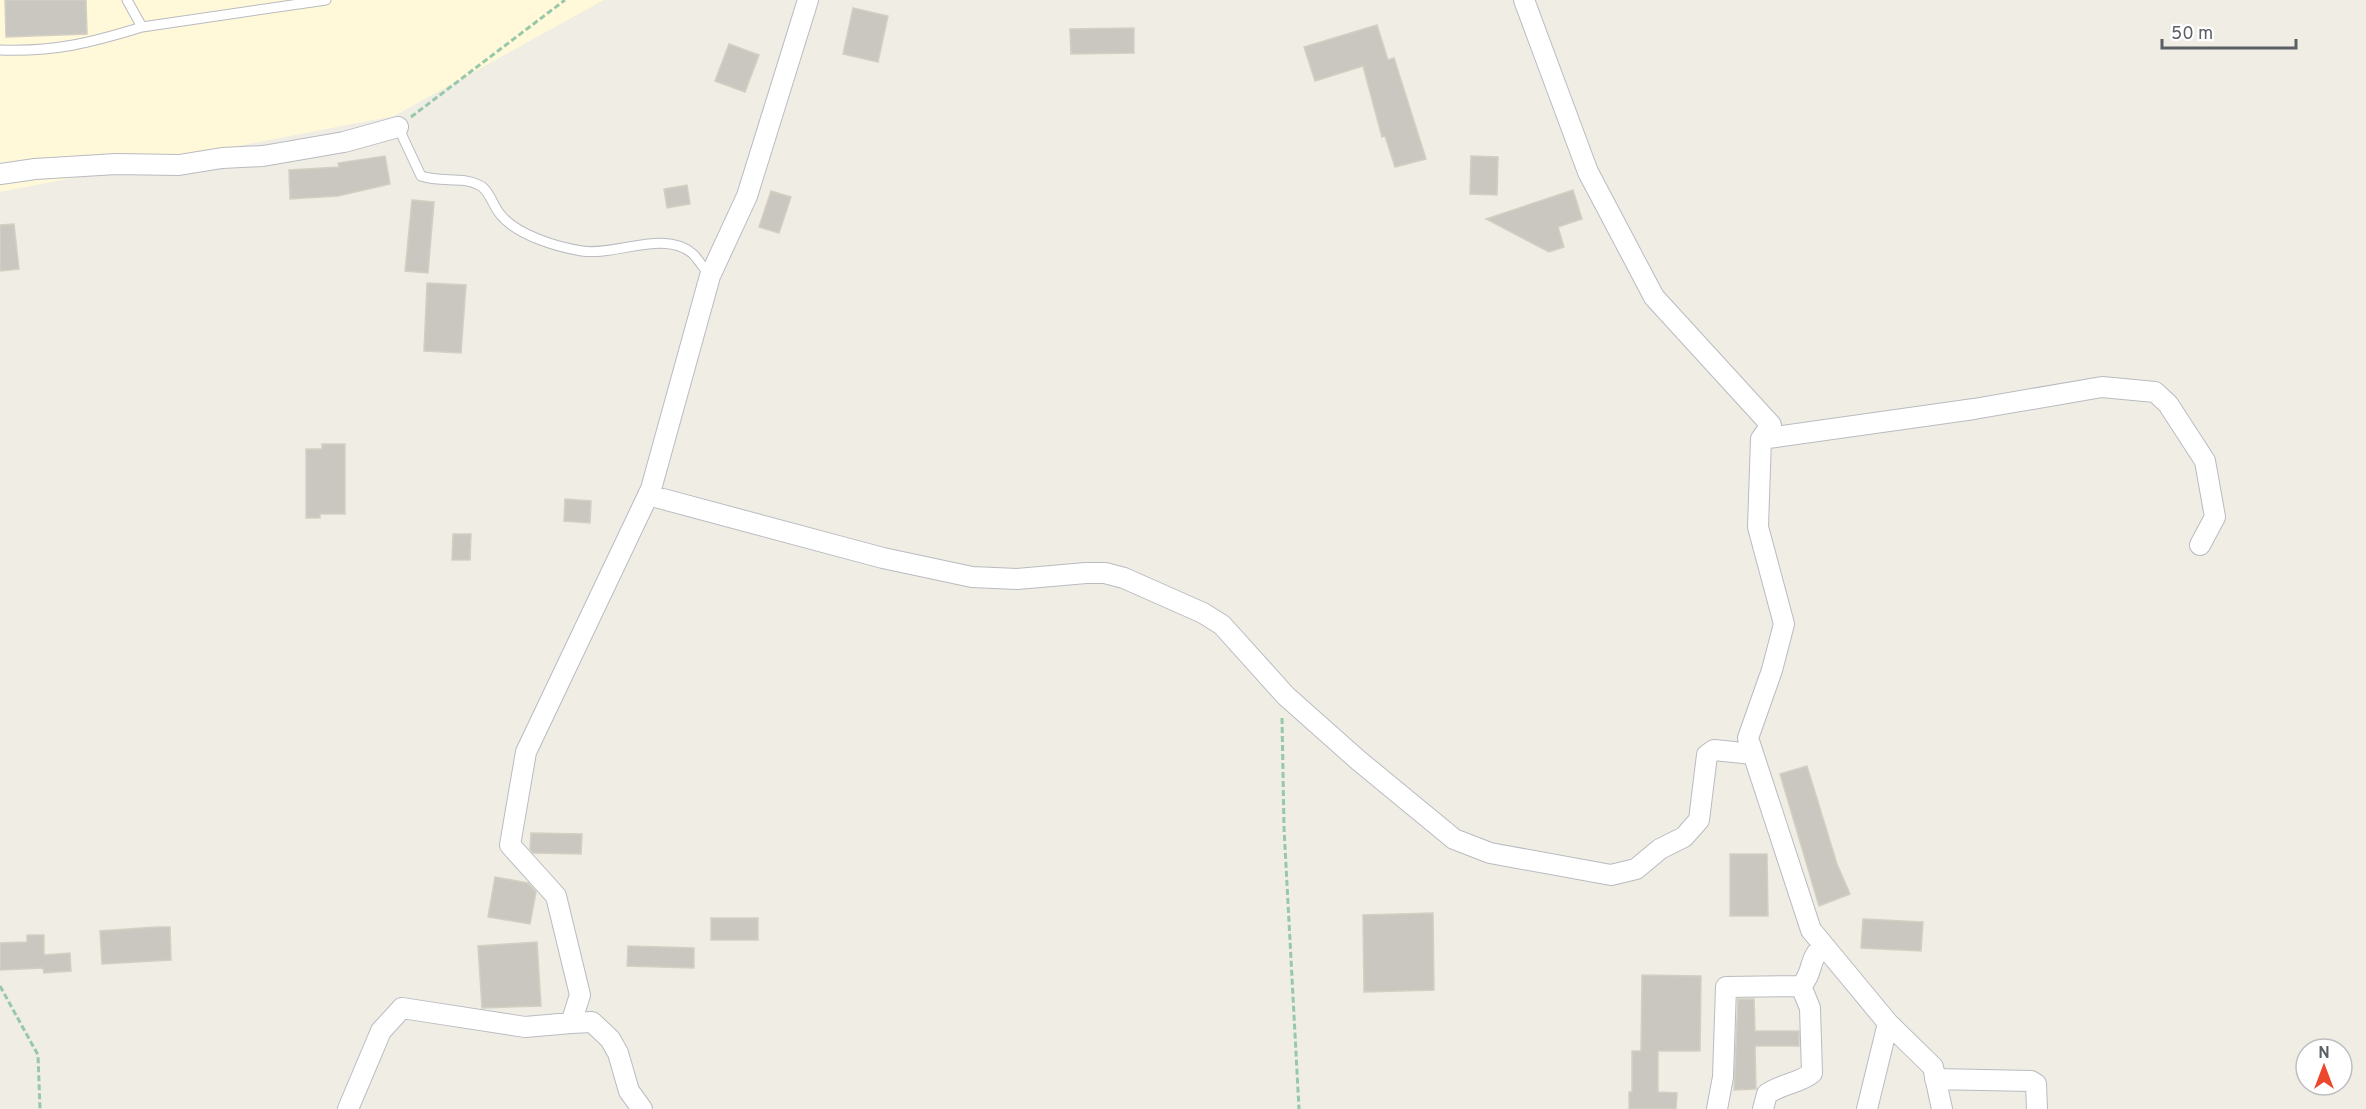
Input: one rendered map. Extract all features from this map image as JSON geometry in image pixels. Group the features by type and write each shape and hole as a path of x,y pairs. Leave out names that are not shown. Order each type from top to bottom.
{"street":[{"path":"571,1023 580,995 556,896 510,844 526,752 648,495 710,276 747,196 808,0"},
{"path":"1524,0 1588,172 1654,297 1771,425 1761,439 1758,527 1784,624 1772,670 1748,738 1811,930 1888,1023 1933,1067 1942,1109"},
{"path":"0,174 34,169 104,165 179,165 222,158 263,156 344,142 398,127"},
{"path":"1761,439 1974,409 2102,387 2155,392 2168,404 2205,461 2215,517 2200,545"},
{"path":"648,495 883,558 972,577 1017,579 1105,573 1124,578 1203,613 1222,625 1286,696 1358,760 1454,839 1490,853 1611,874 1636,870 1660,849 1684,837 1699,820 1707,754 1714,750 1753,754"},
{"path":"1717,1109 1723,1077 1726,987 1802,986 1808,979 1813,957 1824,946"},
{"path":"1763,1109 1767,1094 1812,1073 1810,1008 1802,986"},
{"path":"348,1109 381,1031 402,1008 525,1027 592,1022 610,1039 618,1053 629,1091 642,1109"},
{"path":"1867,1109 1888,1023"},
{"path":"1935,1079 2031,1081 2036,1084 2037,1109"}],"lane":[{"path":"127,0 142,27"},
{"path":"0,50 39,52 84,45 142,27 326,0"},
{"path":"398,127 421,176 436,181 468,180 481,185 501,216 534,237 581,251 608,253 646,243 677,245 693,254 710,276"}],"path":[{"path":"398,127 566,0"},
{"path":"1286,696 1281,727 1284,828 1299,1109"},
{"path":"0,986 38,1056 40,1109"}],"shaded area":[{"path":"0,0 604,0 394,116 0,192"}],"building":[{"path":"5,0 86,0 87,34 6,37"},
{"path":"853,8 888,16 878,62 843,54"},
{"path":"1377,25 1388,60 1394,58 1426,159 1395,167 1385,136 1382,137 1363,66 1315,81 1304,47"},
{"path":"1134,28 1134,53 1071,54 1070,29"},
{"path":"729,44 759,55 745,92 715,81"},
{"path":"385,156 390,184 338,196 290,199 289,170 339,167 338,163"},
{"path":"1471,156 1498,157 1497,195 1470,194"},
{"path":"687,185 690,204 667,208 664,189"},
{"path":"1573,190 1582,219 1558,227 1564,247 1549,252 1486,219"},
{"path":"771,191 791,197 779,233 759,227"},
{"path":"412,200 434,202 428,273 405,271"},
{"path":"14,224 19,269 0,271 0,225"},
{"path":"427,283 466,285 461,353 424,351"},
{"path":"322,444 345,444 345,514 320,514 320,518 306,518 306,449 322,449"},
{"path":"565,499 591,501 590,523 564,521"},
{"path":"453,534 471,534 470,560 452,560"},
{"path":"1807,766 1837,864 1850,894 1819,906 1780,774"},
{"path":"531,833 582,834 581,854 533,853 530,849"},
{"path":"1730,854 1767,854 1768,916 1730,916"},
{"path":"495,877 528,883 536,892 530,924 488,917"},
{"path":"1433,913 1434,990 1364,992 1363,915"},
{"path":"711,918 758,918 758,940 711,940"},
{"path":"1863,919 1923,922 1921,951 1861,948"},
{"path":"170,927 171,960 102,964 100,931"},
{"path":"27,935 44,935 44,955 70,953 71,971 44,973 43,968 0,970 0,943 27,942"},
{"path":"537,942 541,1006 482,1008 478,946"},
{"path":"628,946 694,948 694,968 627,966"},
{"path":"1642,975 1701,976 1700,1051 1658,1051 1658,1092 1677,1093 1676,1109 1629,1109 1629,1092 1632,1092 1632,1051 1641,1051"},
{"path":"1738,999 1754,999 1755,1031 1799,1031 1799,1046 1755,1046 1756,1089 1734,1090"}]}
